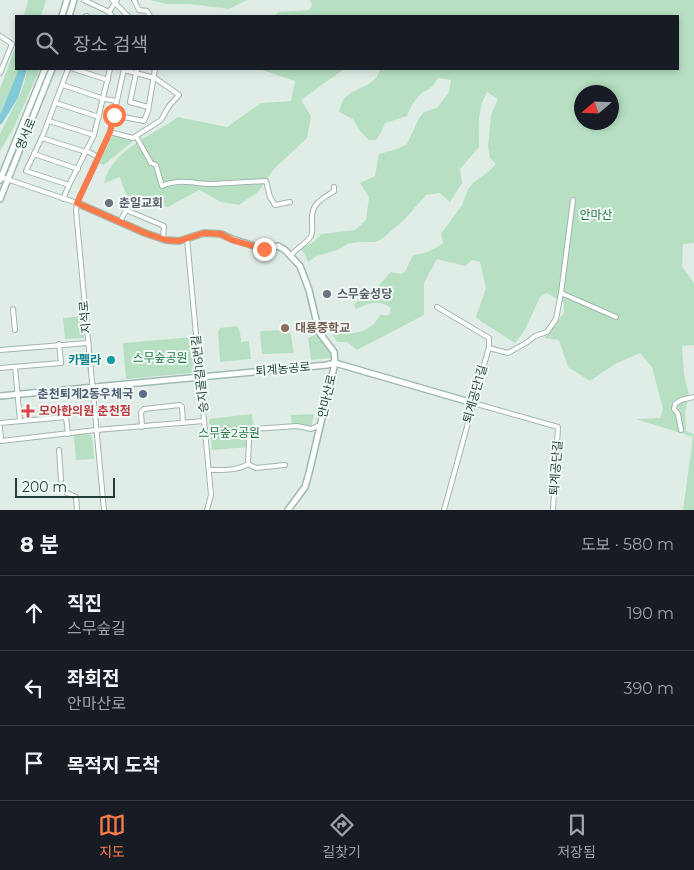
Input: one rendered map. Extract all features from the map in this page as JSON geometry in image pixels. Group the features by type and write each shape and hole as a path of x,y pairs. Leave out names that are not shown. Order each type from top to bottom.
{"street":[{"path":"62,15 67,0"},
{"path":"69,15 74,0"},
{"path":"84,0 110,14 115,1 127,15"},
{"path":"134,0 140,10 147,11 149,15"},
{"path":"0,36 12,44 0,73"},
{"name":"영서로","path":"12,157 45,70"},
{"name":"영서로","path":"0,199 3,179 52,70"},
{"path":"68,70 42,138 26,171 70,186"},
{"path":"77,70 108,80"},
{"path":"63,199 94,135 110,70"},
{"path":"77,203 110,132 124,70"},
{"path":"144,121 156,70"},
{"path":"110,132 133,138 161,120 169,106 179,95 155,78 136,71 130,102 148,107"},
{"path":"63,85 104,99 117,101"},
{"path":"56,103 99,117"},
{"path":"114,115 153,124"},
{"path":"49,121 94,135"},
{"path":"136,136 151,163 156,165 162,186 167,183 177,182 210,184 266,182 270,197 275,206 290,202"},
{"path":"42,138 98,157"},
{"path":"34,154 78,169"},
{"path":"3,179 77,203 163,239 179,241 204,233 221,234 232,240 264,249 278,246 291,255 297,248 308,241 311,236 311,211 315,205 334,191 334,187"},
{"path":"489,348 508,353 535,336 547,332 556,319 573,200"},
{"name":"지석로","path":"77,203 76,211 104,510"},
{"path":"120,222 126,210 164,226 163,239"},
{"name":"승지골길16번길","path":"187,238 209,470 210,495 207,510"},
{"name":"안마산로","path":"288,510 305,487 335,363 334,352 320,332 300,266 291,255"},
{"path":"561,293 616,317"},
{"name":"퇴계공단1길","path":"437,307 489,338 489,348 444,510"},
{"path":"13,309 14,330"},
{"path":"0,350 88,342"},
{"path":"0,368 61,363 59,344"},
{"name":"퇴계농공로","path":"0,396 335,363 558,427"},
{"path":"15,367 20,421"},
{"path":"681,430 678,414 674,409 675,404 681,400 694,397"},
{"path":"142,427 141,412 144,409 180,405 182,407 183,423"},
{"path":"0,423 66,417 68,434"},
{"path":"0,427 1,441 96,430 204,421"},
{"path":"248,464 249,439 254,428 297,426 311,429 320,425"},
{"name":"퇴계공단길","path":"553,510 558,427"},
{"path":"59,450 62,480"},
{"path":"209,470 225,470 243,467 248,464"},
{"path":"248,464 256,468 285,465"},
{"path":"68,493 76,497 77,510"}],"green space":[{"path":"28,0 46,0 41,15 24,15"},
{"path":"150,0 247,0 229,9 190,4 166,4"},
{"name":"안마산","path":"310,0 694,0 694,243 683,244 682,266 694,283 694,345 682,346 684,375 689,395 685,412 686,431 694,434 694,510 683,510 693,437 636,419 660,418 663,409 652,367 640,353 615,364 590,381 568,367 559,340 544,338 564,313 564,303 547,293 540,297 525,330 515,343 476,317 486,288 480,262 472,260 465,266 437,259 424,283 424,315 357,350 347,342 337,342 333,335 340,332 353,333 365,330 373,325 380,315 389,315 391,308 387,305 370,304 356,309 354,305 359,299 377,287 391,272 400,274 405,272 413,255 422,254 443,243 441,234 462,205 468,189 496,164 490,158 488,147 491,115 498,99 487,92 480,112 479,147 460,169 462,183 450,202 440,193 426,195 405,219 382,239 375,242 347,244 338,250 317,256 308,262 305,254 300,249 315,241 321,234 355,230 366,220 369,197 360,183 375,176 379,154 407,144 419,118 424,112 437,108 449,92 451,80 438,78 433,86 416,99 407,116 385,123 376,140 369,140 360,131 353,119 339,112 343,100 374,80 380,70 679,70 679,15 276,15 278,12 309,10 312,5"},
{"path":"15,48 15,70 20,70 0,115 0,89"},
{"path":"28,70 40,70 14,127 0,151 0,134 22,90"},
{"path":"262,70 343,70 301,100 311,116 307,138 274,169 258,192 239,205 221,202 199,190 168,207 131,201 125,192 120,177 104,183 108,171 124,152 178,117 227,127 261,103 291,101 295,81"},
{"path":"113,135 133,141 104,165 99,163"},
{"path":"83,316 84,338 65,339 63,318"},
{"path":"237,326 241,342 249,341 251,359 220,362 218,332 220,328"},
{"path":"290,330 294,353 262,354 260,331"},
{"path":"317,334 332,353 330,358 311,360 308,338"},
{"name":"스무숲공원","path":"193,337 196,369 192,373 126,379 123,343"},
{"name":"스무숲2공원","path":"252,414 254,429 249,439 249,447 212,450 209,419"},
{"path":"314,414 311,429 292,426 291,415"},
{"path":"89,434 92,437 94,459 76,460 74,435"}],"water":[{"path":"19,70 24,70 0,125 0,115"}],"waterway":[{"path":"0,121 15,97 24,70"}],"place":[{"name":"춘일교회","path":"109,203"},
{"name":"스무숲성당","path":"327,294"},
{"name":"대룡중학교","path":"285,328"},
{"name":"카펠라","path":"111,360"},
{"name":"춘천퇴계2동우체국","path":"143,394"},
{"name":"모아한의원 춘천점","path":"28,411"}],"route":[{"path":"114,115 110,132 77,203 145,233 166,240 179,241 204,233 221,234 232,240 264,249"}]}
